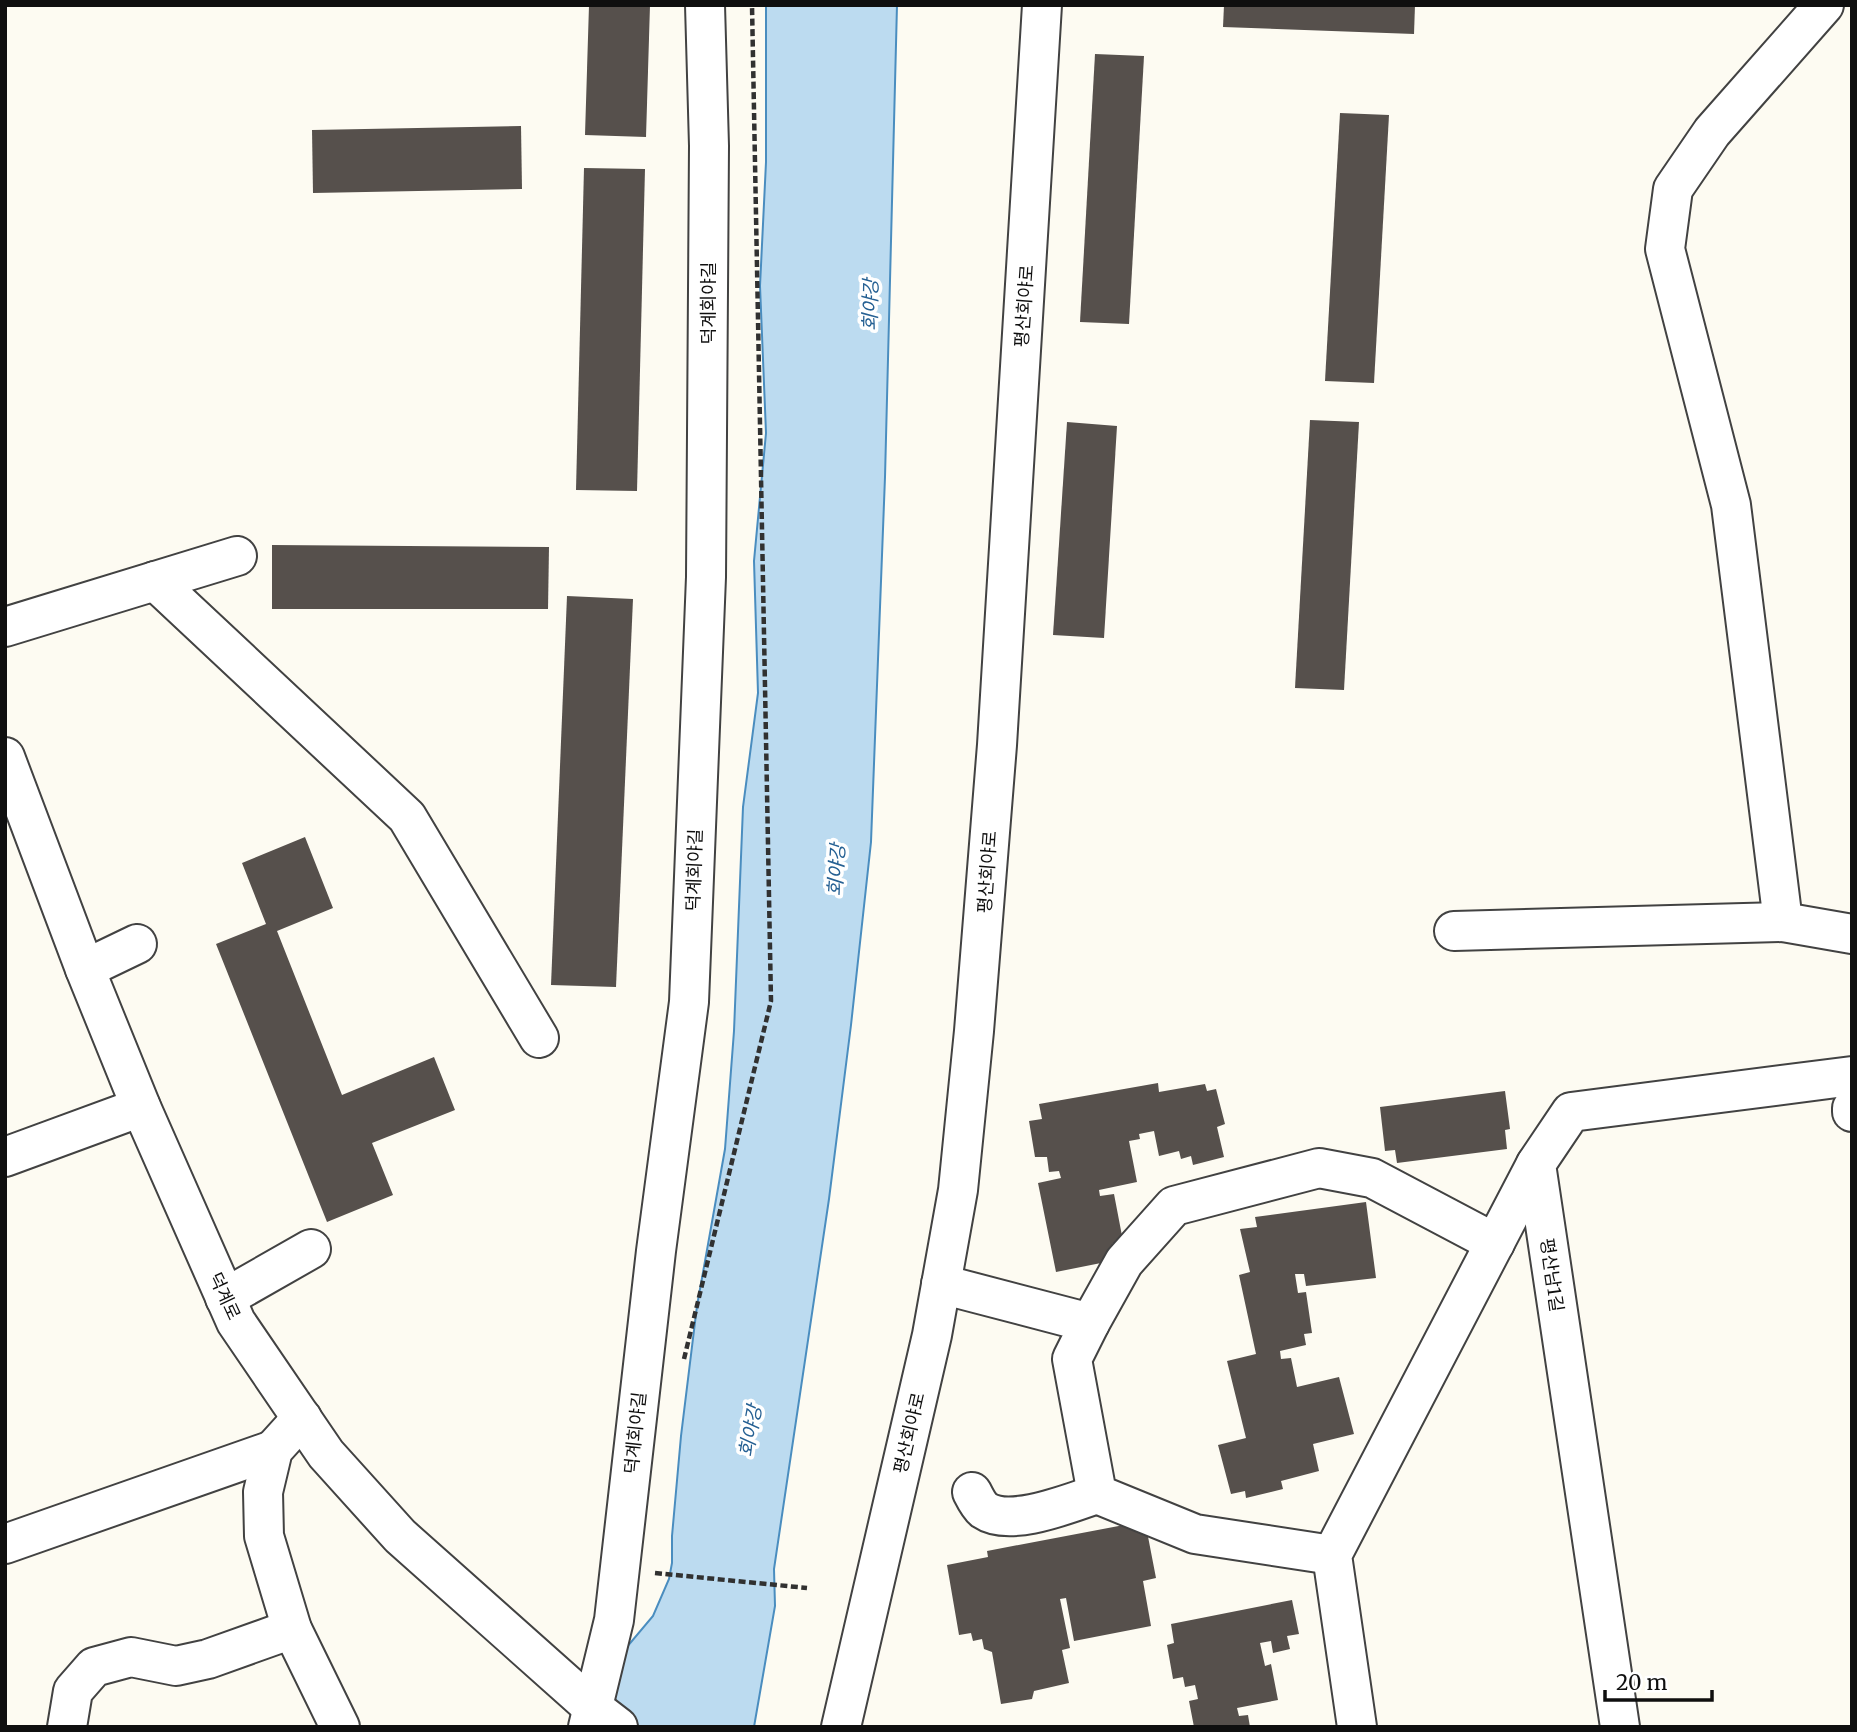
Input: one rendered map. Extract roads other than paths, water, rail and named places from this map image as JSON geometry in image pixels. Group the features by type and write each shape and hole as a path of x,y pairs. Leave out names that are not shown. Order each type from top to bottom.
{"street":[{"name":"덕계회야길","path":"603,1721 656,1251 690,1002 706,577 709,146 705,5"},
{"name":"평산회야로","path":"841,1727 932,1335 958,1190 997,745 1042,5"},
{"path":"1783,922 1731,505 1665,249 1674,189 1712,132 1824,5"},
{"path":"5,627 237,556"},
{"path":"155,581 407,817 539,1038"},
{"name":"덕계로","path":"5,757 85,969 141,1107 236,1322 326,1454 400,1536 603,1721"},
{"path":"1454,931 1783,922 1852,934"},
{"path":"85,969 137,944"},
{"path":"1357,1727 1332,1555 1536,1164 1571,1112 1852,1076"},
{"path":"5,1157 141,1107"},
{"name":"평산남1길","path":"1536,1164 1620,1727"},
{"path":"1097,1494 1072,1359 1124,1262 1174,1206 1319,1168 1372,1178 1495,1243"},
{"path":"225,1298 311,1249"},
{"path":"941,1284 1090,1323"},
{"path":"5,1544 273,1450 302,1418"},
{"path":"273,1450 263,1492 264,1535 292,1629 340,1727"},
{"path":"972,1492 982,1508 995,1515 1008,1517 1064,1505 1097,1494 1195,1534 1332,1555"},
{"path":"68,1727 73,1690 94,1667 131,1657 176,1666 208,1659 292,1629"}],"water":[{"name":"회야강","path":"766,5 897,5 885,477 871,842 829,1199 774,1569 775,1606 754,1727 619,1727 610,1667 653,1616 669,1579 672,1563 681,1436 697,1306 725,1149 734,1031 743,807 758,693 754,561 766,433 760,286 766,162"}]}
